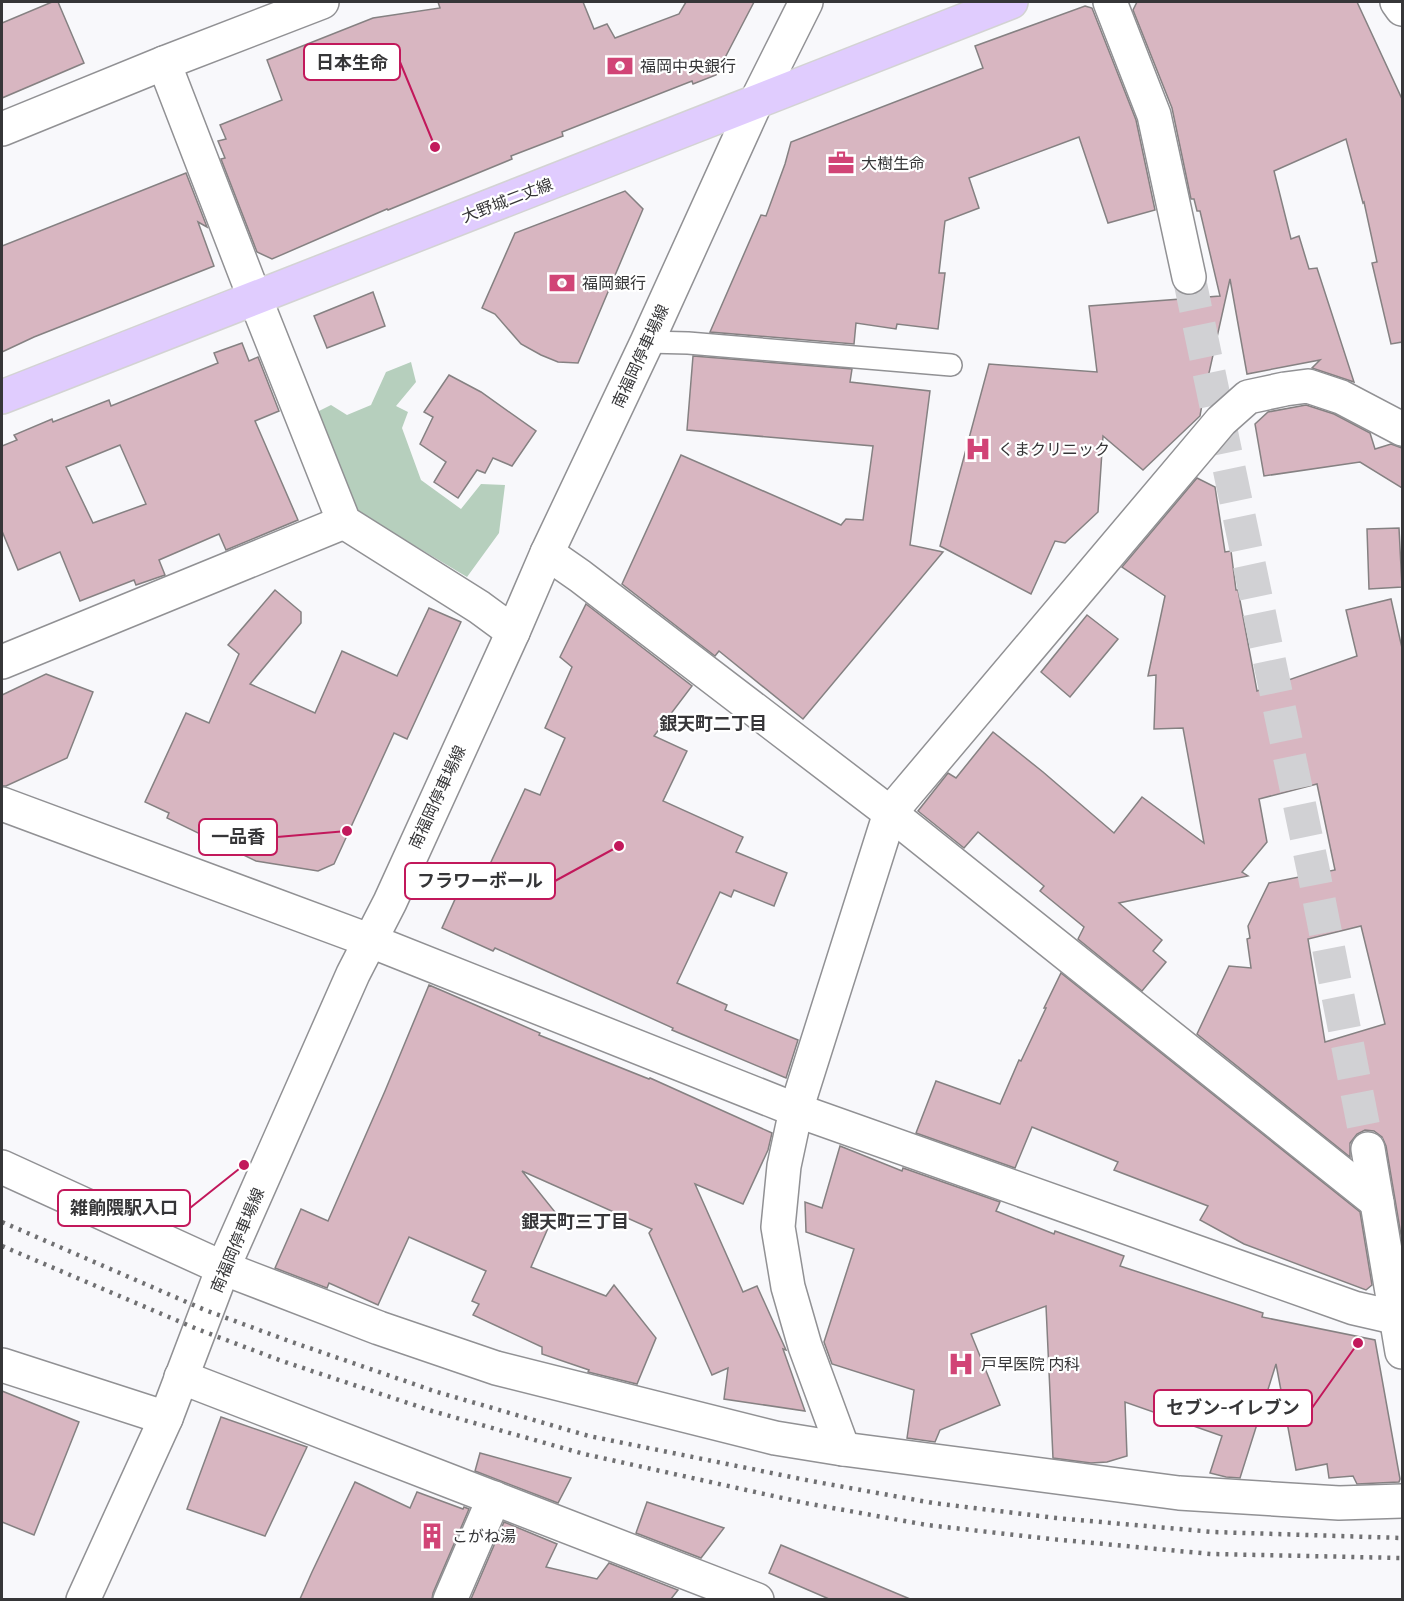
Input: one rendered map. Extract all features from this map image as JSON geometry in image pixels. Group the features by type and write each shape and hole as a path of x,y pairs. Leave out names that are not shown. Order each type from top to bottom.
{"main road":[{"name":"大野城二丈線","path":"2,397 1011,2"}],"street":[{"path":"2,129 322,2"},
{"name":"南福岡停車場線","path":"83,1599 166,1418 224,1268 353,974 371,941 756,102 806,2"},
{"path":"1110,2 1154,115 1190,277"},
{"path":"1397,2 1402,9"},
{"path":"164,63 344,522 479,607 513,632"},
{"path":"843,1449 793,1307 778,1227 784,1166 796,1110 890,813 1221,421 1248,397 1308,386 1341,397 1402,429"},
{"path":"2,662 344,522"},
{"path":"548,553 890,813 1377,1202"},
{"path":"2,804 371,941 796,1110 1354,1308 1400,1314"},
{"path":"1368,1149 1400,1314 1402,1352"},
{"path":"2,1167 224,1268 379,1328 495,1368 775,1438 1179,1493 1339,1503 1402,1501"},
{"path":"2,1365 166,1418"},
{"path":"181,1377 757,1599"},
{"path":"450,1599 494,1498"}],"lane":[{"path":"647,342 688,343 951,364"}],"green space":[{"path":"411,362 416,382 396,406 408,412 402,428 421,480 461,509 481,484 505,485 499,533 467,577 345,504 315,413 331,405 347,415 371,405 386,372"}],"building":[{"path":"52,2 58,2 84,63 2,98 2,23"},
{"path":"438,2 583,2 594,29 607,24 615,38 679,14 686,2 754,2 716,75 693,84 692,81 562,132 563,136 511,156 512,159 387,209 272,259 257,252 221,159 225,158 218,141 226,139 220,125 282,100 267,60 373,18 440,8"},
{"path":"1137,2 1357,2 1402,99 1402,342 1391,344 1372,263 1377,262 1364,202 1346,139 1274,171 1291,239 1299,236 1309,269 1317,268 1354,382 1312,368 1320,360 1247,374 1230,279 1207,382 1199,384 1203,399 1200,416 1143,470 1103,436 1098,512 1065,543 1055,541 1031,594 940,546 989,364 1097,372 1089,306 1220,296 1200,211 1197,211 1194,199 1191,199 1172,108 1133,10"},
{"path":"1085,6 1092,8 1136,120 1155,210 1108,223 1079,137 969,178 979,208 945,221 939,273 945,273 938,329 897,324 896,329 856,323 854,344 710,332 761,215 766,216 791,142 983,68 975,46"},
{"path":"186,173 207,227 198,222 214,266 34,337 2,352 2,246"},
{"path":"625,191 643,209 578,363 558,362 521,344 495,314 482,308 515,233"},
{"path":"373,292 385,326 327,348 314,316"},
{"path":"242,343 249,361 258,357 279,411 255,421 298,520 226,550 219,534 159,560 165,575 136,585 134,580 80,601 60,552 18,570 2,531 2,446 17,440 14,435 52,419 53,422 109,400 111,406 218,363 214,353","holes":["120,445 146,504 93,523 66,467"]},
{"path":"693,356 852,369 850,382 930,391 910,545 943,552 803,719 719,651 715,656 622,584 681,455 841,525 846,519 863,520 873,446 687,430"},
{"path":"449,375 481,392 536,431 512,466 493,458 485,473 477,470 458,498 434,482 446,462 420,444 433,417 424,412"},
{"path":"1306,405 1334,414 1370,433 1375,449 1391,444 1402,448 1402,488 1360,462 1264,476 1255,424 1268,412"},
{"path":"1197,478 1215,487 1225,552 1231,551 1236,590 1238,590 1257,691 1357,656 1346,610 1391,599 1402,648 1402,1241 1386,1146 1382,1137 1374,1131 1365,1130 1357,1134 1350,1143 1350,1157 1197,1034 1229,966 1251,968 1247,939 1250,938 1248,926 1269,883 1335,870 1317,784 1259,799 1267,842 1242,872 1248,876 1119,903 1162,940 1153,951 1166,962 1142,991 1078,939 1084,927 1040,891 1044,886 978,832 964,848 918,811 948,773 956,778 993,732 1114,833 1142,797 1204,843 1183,728 1154,729 1156,675 1148,676 1165,596 1122,567","holes":["1361,926 1385,1024 1325,1042 1308,939"]},
{"path":"1399,528 1402,587 1369,589 1367,529"},
{"path":"275,590 301,612 301,623 250,684 315,713 342,651 397,676 429,608 461,622 407,739 394,733 334,864 318,871 256,861 167,818 169,813 145,802 186,713 209,723 239,654 228,645"},
{"path":"586,604 692,686 654,736 687,751 663,801 743,837 736,852 787,873 774,906 734,890 731,897 720,892 677,983 727,1005 725,1010 798,1040 786,1078 672,1030 673,1028 495,948 493,951 442,928 467,873 483,879 525,789 540,795 565,738 545,728 572,667 560,657"},
{"path":"1087,615 1118,639 1070,697 1041,672"},
{"path":"46,674 93,692 67,758 2,786 2,695"},
{"path":"1061,973 1360,1212 1372,1285 1366,1290 1244,1244 1200,1220 1208,1206 1114,1170 1118,1162 1032,1127 1015,1168 916,1133 936,1081 1000,1104"},
{"path":"429,985 540,1033 539,1035 650,1078 772,1133 768,1150 743,1204 695,1184 743,1292 757,1286 786,1350 783,1349 805,1411 724,1399 728,1368 712,1375 649,1233 652,1229 522,1171 555,1212 531,1267 606,1296 614,1285 656,1338 637,1384 588,1372 589,1370 542,1354 542,1347 473,1315 479,1304 472,1301 486,1271 409,1237 378,1305 329,1283 327,1288 275,1268 301,1209 328,1221"},
{"path":"840,1146 902,1171 903,1168 1000,1202 996,1211 1054,1234 1055,1231 1124,1256 1120,1266 1263,1313 1262,1317 1375,1340 1399,1482 1357,1484 1353,1476 1329,1478 1327,1464 1296,1470 1276,1364 1240,1478 1210,1473 1222,1436 1125,1402 1127,1456 1107,1462 1091,1463 1053,1458 1046,1306 971,1334 1000,1405 940,1430 935,1442 907,1438 914,1390 832,1364 824,1342 854,1249 806,1232 805,1202 822,1208"},
{"path":"2,1391 79,1422 34,1535 2,1522"},
{"path":"221,1417 307,1447 265,1536 187,1509"},
{"path":"480,1453 571,1478 558,1503 475,1471"},
{"path":"355,1482 410,1508 417,1492 463,1509 464,1507 469,1509 432,1599 300,1599"},
{"path":"647,1502 724,1528 701,1558 636,1533"},
{"path":"504,1522 557,1544 546,1567 597,1579 609,1563 678,1590 671,1599 471,1599"},
{"path":"781,1545 910,1599 829,1599 769,1573"}],"tunnel":[{"path":"1189,277 1313,869 1368,1149"}],"railway":[{"path":"2,1222 205,1310 289,1341 437,1392 589,1436 933,1503 1056,1518 1213,1532 1402,1538"},
{"path":"2,1246 197,1329 282,1361 432,1411 584,1454 805,1503 927,1525 1211,1554 1402,1558"}],"place":[{"name":"福岡中央銀行","path":"620,66"},
{"name":"日本生命","path":"435,147"},
{"name":"大樹生命","path":"841,163"},
{"name":"福岡銀行","path":"562,283"},
{"name":"くまクリニック","path":"978,449"},
{"name":"一品香","path":"347,831"},
{"name":"フラワーボール","path":"619,846"},
{"name":"雑餉隈駅入口","path":"244,1165"},
{"name":"セブン-イレブン","path":"1358,1343"},
{"name":"戸早医院 内科","path":"961,1364"},
{"name":"こがね湯","path":"432,1536"}],"district":[{"name":"銀天町二丁目","path":"713,724"},
{"name":"銀天町三丁目","path":"575,1222"}]}
